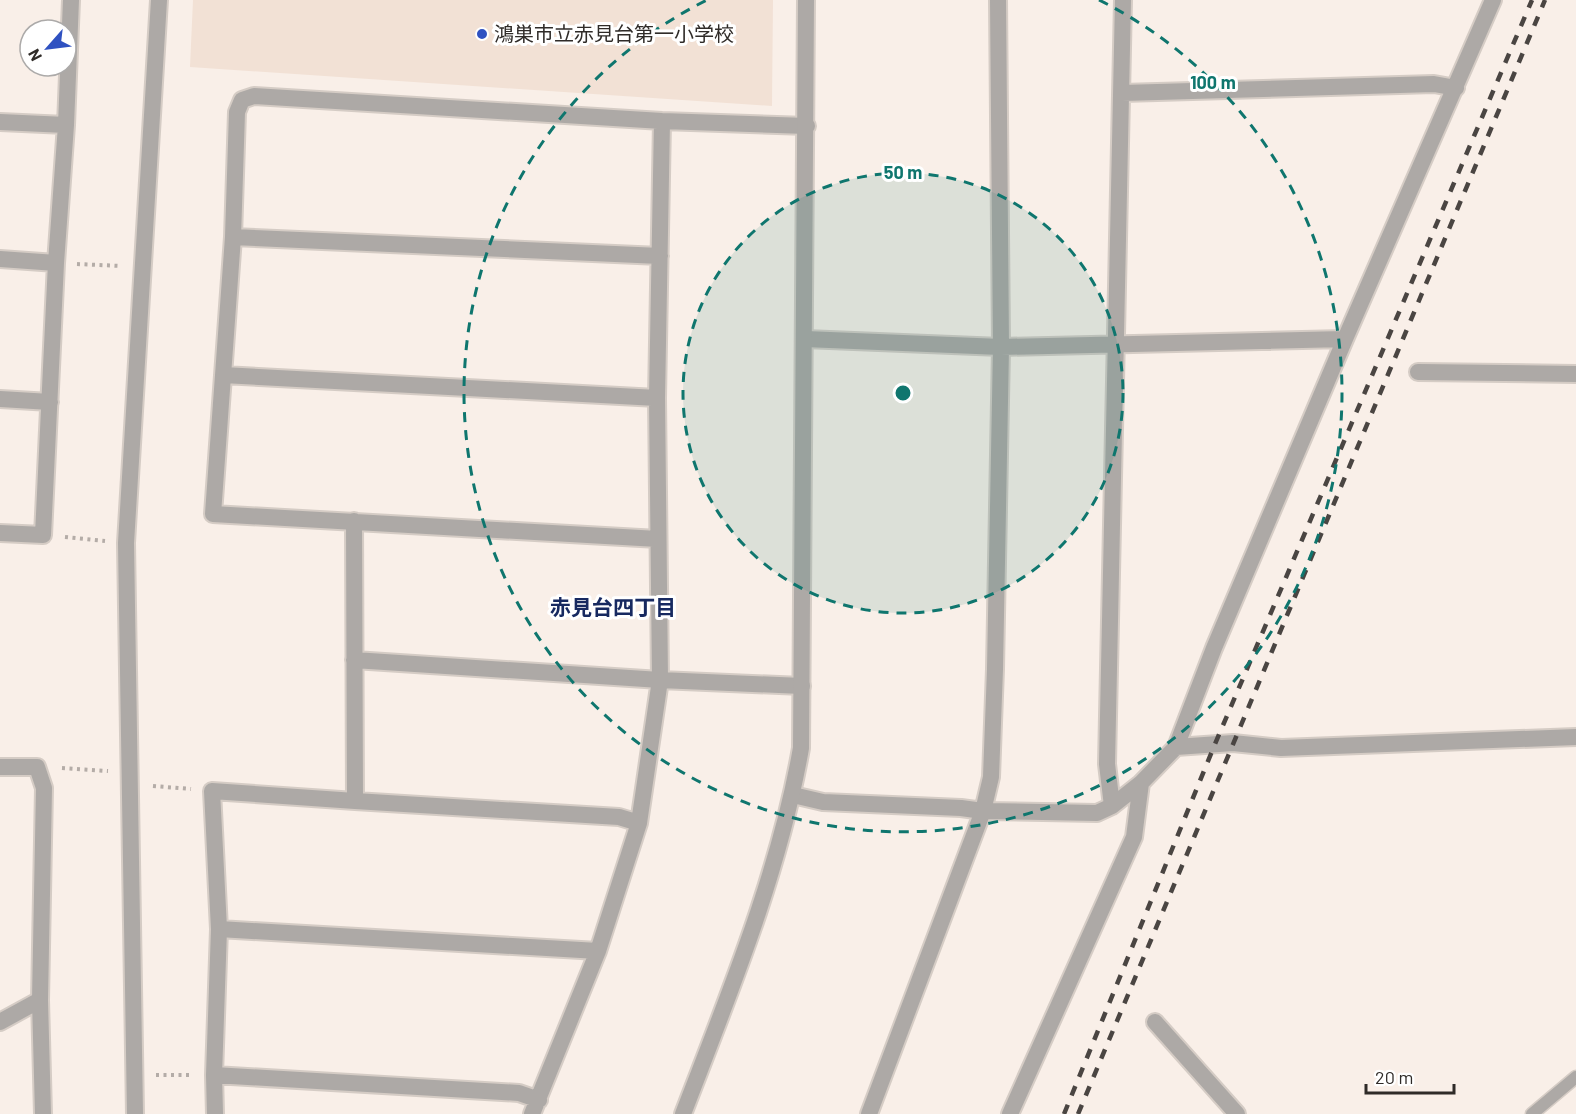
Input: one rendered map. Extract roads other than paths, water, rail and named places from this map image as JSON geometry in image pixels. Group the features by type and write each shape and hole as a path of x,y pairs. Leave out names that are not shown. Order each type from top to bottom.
{"street":[{"path":"0,534 43,536 71,0"},
{"path":"135,1114 126,543 159,0"},
{"path":"683,1114 721,1016 777,855 793,795 801,748 807,126 806,0"},
{"path":"869,1114 982,811 991,777 1001,347 998,0"},
{"path":"1112,806 1107,764 1123,0"},
{"path":"793,795 823,802 961,808 982,811 1097,813 1112,806 1141,783 1176,747 1214,648 1492,0"},
{"path":"1122,93 1434,84 1456,88"},
{"path":"658,539 213,514 233,237 237,112 242,100 254,96 662,121 807,126"},
{"path":"214,1074 519,1093 535,1107 598,951 639,823 660,680 657,398 662,121"},
{"path":"0,122 66,125"},
{"path":"233,237 660,256"},
{"path":"0,259 56,263"},
{"path":"805,339 1001,347 1345,339"},
{"path":"1418,372 1576,374"},
{"path":"224,375 657,398"},
{"path":"0,399 50,402"},
{"path":"354,521 355,801"},
{"path":"354,660 660,680 801,686"},
{"path":"1176,747 1233,743 1281,748 1576,737"},
{"path":"0,767 37,767 44,788 40,1000 43,1114"},
{"path":"1010,1114 1134,837 1141,783"},
{"path":"214,1114 219,929 212,791 620,817 639,823"},
{"path":"219,929 598,951"},
{"path":"0,1022 40,1000"},
{"path":"1155,1022 1237,1114"}],"lane":[{"path":"1532,1114 1576,1077"}],"railway":[{"path":"1064,1114 1215,744 1532,0"},
{"path":"1078,1114 1545,0"}],"place":[{"name":"鴻巣市立赤見台第一小学校","path":"482,34"}],"district":[{"name":"赤見台四丁目","path":"613,608"}]}
